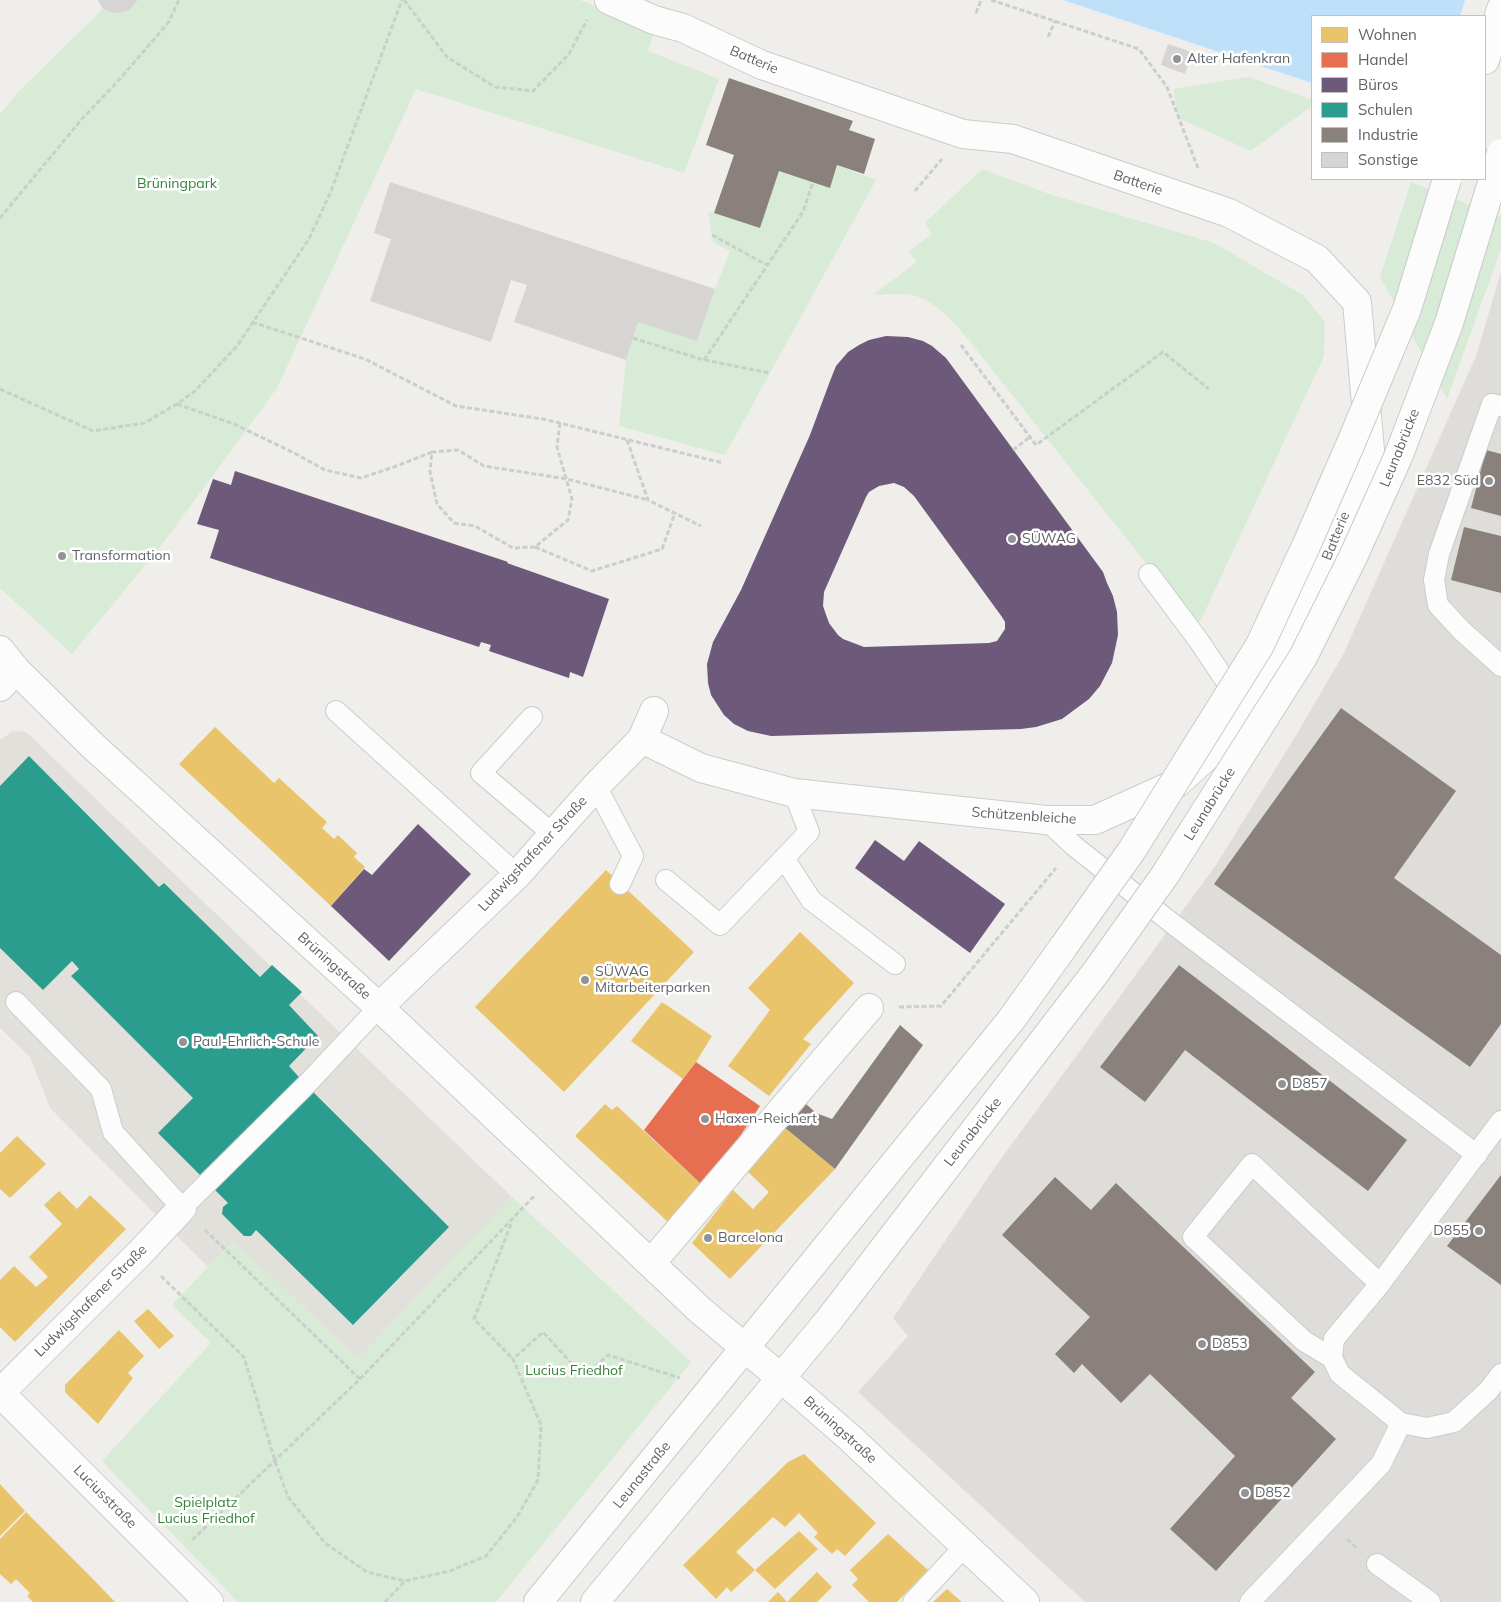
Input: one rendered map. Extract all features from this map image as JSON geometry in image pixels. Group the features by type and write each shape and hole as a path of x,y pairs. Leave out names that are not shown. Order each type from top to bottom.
{"street":[{"name":"Batterie","path":"599,8 683,28 762,65 963,134 1013,139 1230,213 1317,258 1357,302 1370,450 1311,599"},
{"path":"1486,57 1501,9"},
{"name":"Leunabrücke","path":"782,1378 829,1320 1096,972 1165,875 1302,657 1353,557 1398,457 1449,323 1501,153"},
{"path":"744,1346 1011,1020 1132,850 1260,645 1348,452 1407,309 1447,180"},
{"name":"Schützenbleiche","path":"642,739 701,768 794,793 1046,820 1095,820 1177,783 1240,726 1311,599"},
{"name":"Brüningstraße","path":"5,669 379,1007 701,1311 849,1437 1025,1602"},
{"name":"Ludwigshafener Straße","path":"379,1007 517,876 596,786 642,739 654,712"},
{"path":"651,1264 869,1008"},
{"name":"Ludwigshafener Straße","path":"0,1393 139,1254 182,1208"},
{"name":"Leunastraße","path":"538,1602 633,1487 744,1346"},
{"path":"595,1602 782,1378"},
{"name":"Luciusstraße","path":"0,1393 209,1602"}],"lane":[{"path":"1501,406 1492,404 1439,554 1434,580 1438,604 1461,630 1501,666"},
{"path":"1149,574 1199,641 1247,714"},
{"path":"336,711 517,876"},
{"path":"532,717 481,773 554,834"},
{"path":"596,786 633,856 620,884"},
{"path":"666,880 720,925 809,832 794,793"},
{"path":"1046,820 1074,846 1181,930 1477,1155"},
{"path":"784,858 811,900 895,964"},
{"path":"16,1002 101,1089 113,1132 182,1208 306,1084 379,1007"},
{"path":"1332,1358 1334,1339 1380,1284 1501,1121"},
{"path":"1380,1284 1252,1164 1193,1237 1304,1341 1332,1358 1340,1374 1401,1423 1427,1428 1454,1422 1488,1391 1501,1374"},
{"path":"1250,1602 1381,1464 1401,1423"},
{"path":"913,1602 965,1546"},
{"path":"1377,1564 1430,1602"}],"path":[{"path":"0,218 82,119 168,23 179,0"},
{"path":"403,0 447,57 495,87 533,92 569,54 599,8"},
{"path":"0,388 93,431 144,423 195,391 237,346 309,239 331,191 403,0"},
{"path":"976,14 981,0"},
{"path":"991,0 1139,49 1167,87 1213,208"},
{"path":"1048,37 1055,21"},
{"path":"915,191 963,134"},
{"path":"704,360 803,212 813,182"},
{"path":"712,235 767,265"},
{"path":"252,322 365,359 456,406 560,423 722,463"},
{"path":"632,338 704,360 770,373"},
{"path":"960,346 1036,445 1163,352 1209,389"},
{"path":"177,404 234,424 325,470 361,478 432,452 458,450 484,466 567,479 648,500 701,526"},
{"path":"535,547 568,520 572,499 557,447 560,423"},
{"path":"1013,450 1030,437"},
{"path":"626,440 648,500"},
{"path":"432,452 430,472 438,504 454,522 475,526 513,548 535,547 592,571 662,549 674,513"},
{"path":"869,1008 941,1006 1074,846"},
{"path":"169,1561 360,1378 537,1193"},
{"path":"182,1208 360,1378"},
{"path":"139,1254 244,1357 275,1461 288,1497 325,1543 367,1572 405,1582 450,1571 486,1556 517,1517 538,1480 541,1424 513,1359 474,1319 512,1221"},
{"path":"513,1359 543,1332 584,1377 608,1355 686,1380"},
{"path":"385,1602 405,1582"}],"shaded area":[{"path":"1501,272 1501,1602 1085,1602 858,1392 908,1336 893,1318 995,1167 1216,865 1344,653 1476,356"},
{"name":"Paul-Ehrlich-Schule","path":"13,731 26,732 512,1197 358,1359 234,1242 208,1267 50,1108 30,1057 0,1028 0,740"}],"green space":[{"name":"Brüningpark","path":"138,0 580,0 655,30 648,51 719,79 684,173 416,89 277,388 164,542 72,654 0,588 0,114 19,91 103,9 123,12 135,5"},
{"path":"1249,77 1311,100 1311,107 1251,151 1178,118 1173,89"},
{"path":"837,165 876,180 725,455 619,426 626,360 638,322 697,340 730,251 713,242 708,212 760,228 779,171 830,187"},
{"path":"982,169 1052,195 1214,243 1303,295 1325,322 1324,356 1199,624 1145,562 968,339 946,316 930,303 912,295 873,295 917,262 909,252 932,233 925,223"},
{"path":"1411,182 1501,217 1501,249 1447,399 1380,277"},
{"name":"Lucius Friedhof","path":"512,1197 691,1362 496,1602 238,1602 102,1461 211,1343 172,1305 233,1241 358,1359"}],"water":[{"path":"1063,0 1501,0 1486,15 1311,15 1311,83"}],"pier":[{"path":"1465,0 1501,0 1501,170 1486,165 1486,15 1460,15"}],"building: Wohnen":[{"path":"215,727 274,783 279,778 327,822 322,828 334,839 338,835 357,853 354,857 365,867 331,906 179,764"},
{"name":"SÜWAG Mitarbeiterparken","path":"606,870 694,952 564,1092 475,1007"},
{"path":"800,932 854,983 803,1039 811,1044 769,1096 728,1066 770,1010 748,988"},
{"path":"662,1002 712,1036 683,1079 631,1041"},
{"path":"605,1104 612,1110 617,1106 702,1185 668,1222 575,1136"},
{"path":"784,1127 835,1169 730,1279 692,1243 733,1190 753,1209 769,1192 748,1172"},
{"path":"17,1136 46,1164 10,1198 0,1189 0,1153"},
{"path":"59,1191 77,1209 90,1195 126,1229 15,1342 0,1327 0,1280 14,1266 36,1287 48,1277 29,1257 62,1224 44,1205"},
{"path":"148,1309 174,1336 159,1349 134,1321"},
{"path":"119,1330 144,1356 128,1373 133,1378 98,1424 65,1392 65,1385"},
{"path":"804,1454 876,1523 845,1556 837,1549 832,1554 814,1537 818,1533 799,1513 785,1527 773,1517 736,1552 755,1570 731,1592 727,1587 716,1599 683,1565 788,1462"},
{"path":"0,1484 25,1511 0,1536"},
{"path":"26,1512 115,1602 33,1602 27,1596 30,1593 16,1579 11,1584 0,1574 0,1539"},
{"path":"799,1531 818,1549 775,1589 755,1570"},
{"path":"888,1534 928,1570 897,1602 869,1602 852,1585 858,1579 850,1570"},
{"path":"817,1572 832,1587 817,1602 787,1602"},
{"path":"947,1589 962,1602 933,1602"},
{"path":"778,1592 787,1602 768,1602"}],"building: Handel":[{"path":"696,1062 760,1106 719,1168 702,1185 644,1130"}],"building: Büros":[{"name":"SÜWAG","path":"886,336 908,337 923,341 946,358 1103,572 1113,596 1117,612 1118,635 1112,663 1100,686 1089,699 1062,719 1036,727 1021,729 771,736 748,731 734,724 724,715 711,695 707,664 713,642 741,590 810,435 836,366 848,352 869,340","holes":["894,483 904,487 914,496 1002,617 1005,622 1005,629 997,641 989,643 864,647 843,639 829,623 823,606 824,592 866,497 869,492 879,486"]},
{"path":"235,471 508,562 609,599 583,677 570,672 569,678 489,651 491,645 481,642 479,647 210,558 219,530 197,524 213,479 231,485"},
{"path":"418,824 471,874 389,961 331,906 364,869 372,875"},
{"path":"875,840 904,861 919,841 1005,904 970,953 855,868"}],"building: Schulen":[{"path":"29,756 159,887 164,883 260,977 272,965 302,992 289,1005 318,1036 289,1066 449,1227 353,1325 256,1230 251,1236 244,1236 222,1214 223,1207 228,1203 158,1133 193,1098 71,976 79,969 72,961 43,990 0,948 0,786"}],"building: Industrie":[{"path":"729,78 853,121 849,130 875,139 864,174 837,165 830,188 779,171 760,228 714,213 734,155 706,145"},
{"name":"E832 Süd","path":"1486,450 1501,454 1501,516 1471,508"},
{"path":"1464,527 1501,536 1501,593 1451,580"},
{"path":"1341,708 1456,791 1394,878 1501,955 1501,1024 1470,1067 1214,884"},
{"name":"D857","path":"1179,965 1407,1140 1368,1191 1185,1050 1145,1102 1100,1067"},
{"path":"900,1025 923,1045 835,1169 784,1127 805,1103 816,1113 832,1119"},
{"name":"D855","path":"1501,1175 1501,1285 1447,1246"},
{"name":"D853","path":"1055,1177 1091,1210 1116,1183 1315,1372 1291,1398 1336,1439 1216,1571 1170,1529 1235,1456 1150,1374 1121,1403 1082,1364 1074,1373 1055,1354 1090,1317 1002,1235"}],"building: Sonstige":[{"path":"98,0 138,0 130,10 115,13 103,9"},
{"name":"Alter Hafenkran","path":"1168,44 1192,52 1185,74 1161,65"},
{"path":"390,182 715,289 697,341 638,322 626,360 514,322 527,285 511,280 491,342 370,301 391,239 374,233"}],"place":[{"name":"Alter Hafenkran","path":"1177,59"},
{"name":"E832 Süd","path":"1489,481"},
{"name":"SÜWAG","path":"1012,539"},
{"name":"Transformation","path":"62,556"},
{"name":"SÜWAG Mitarbeiterparken","path":"585,980"},
{"name":"Paul-Ehrlich-Schule","path":"183,1042"},
{"name":"D857","path":"1282,1084"},
{"name":"Haxen-Reichert","path":"705,1119"},
{"name":"D855","path":"1479,1231"},
{"name":"Barcelona","path":"708,1238"},
{"name":"D853","path":"1202,1344"},
{"name":"D852","path":"1245,1493"}],"park label":[{"name":"Spielplatz Lucius Friedhof","path":"206,1512"}]}
